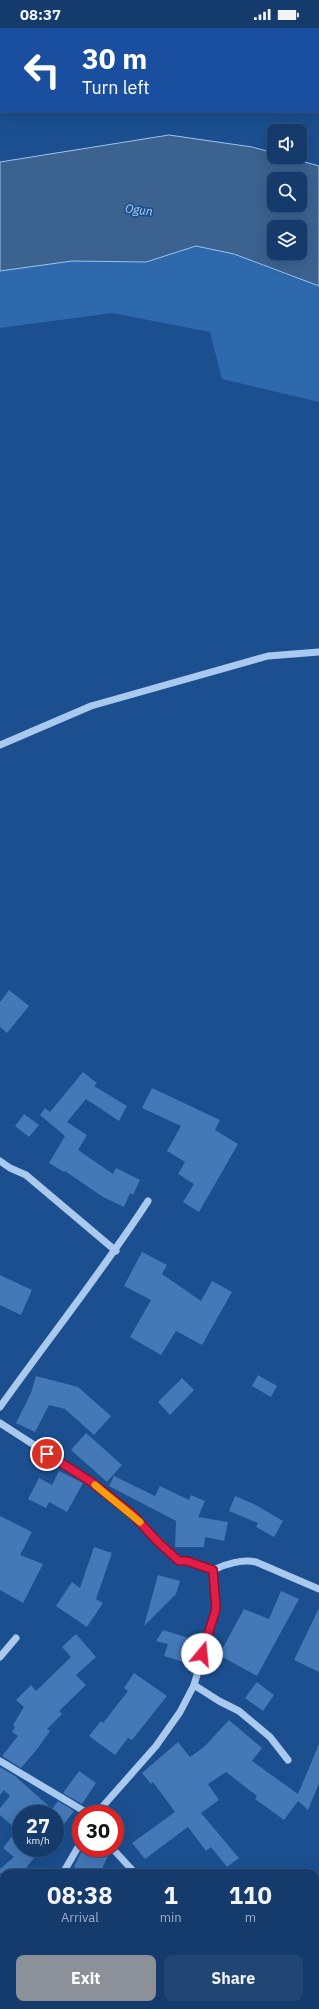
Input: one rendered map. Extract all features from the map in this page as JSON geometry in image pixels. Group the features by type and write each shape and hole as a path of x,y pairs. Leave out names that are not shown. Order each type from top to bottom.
{"street":[{"path":"0,745 91,706 268,656 319,652"},
{"path":"0,1161 10,1168 26,1175 116,1251"},
{"path":"0,1407 45,1344 116,1251 148,1201"},
{"path":"0,1422 90,1481 143,1524 158,1542 179,1561 187,1561 213,1570 223,1565 234,1564 245,1560 256,1562 319,1589"},
{"path":"104,1805 156,1746 180,1712 194,1685 216,1609 213,1570"},
{"path":"0,1657 16,1638"},
{"path":"194,1685 219,1701 239,1711 270,1738 288,1760"},
{"path":"0,1761 74,1805"},
{"path":"65,1869 72,1857"},
{"path":"121,1857 132,1869"}],"shaded area":[{"path":"196,246 234,254 319,286 319,402 222,379 210,332 112,313 0,328 0,271 4,269 72,261 146,262"}],"water":[{"name":"Ogun","path":"169,135 252,147 267,151 267,164 307,164 307,163 319,166 319,286 234,254 196,246 146,262 72,261 0,271 0,162"}],"building":[{"path":"9,990 29,1006 7,1033 0,1027 0,1002"},
{"path":"83,1072 97,1083 94,1086 127,1106 119,1121 86,1099 67,1122 87,1135 78,1150 113,1174 116,1168 140,1180 133,1195 130,1193 124,1207 103,1197 65,1171 64,1172 49,1163 65,1136 40,1115 45,1108 50,1112"},
{"path":"152,1088 220,1120 215,1130 238,1144 199,1212 183,1202 194,1184 178,1174 185,1162 167,1151 181,1126 142,1108"},
{"path":"24,1114 39,1125 29,1137 15,1126"},
{"path":"142,1252 167,1265 162,1274 201,1301 212,1281 232,1292 202,1345 176,1331 161,1355 130,1337 151,1300 124,1286"},
{"path":"0,1275 32,1290 21,1315 0,1305"},
{"path":"258,1375 277,1386 271,1397 252,1386"},
{"path":"36,1376 78,1387 111,1416 94,1435 65,1409 49,1405 35,1432 16,1423 31,1393"},
{"path":"182,1378 194,1390 170,1415 158,1402"},
{"path":"86,1433 122,1465 107,1482 71,1450"},
{"path":"59,1471 83,1483 67,1512 49,1502 46,1508 28,1499 39,1478 52,1485"},
{"path":"114,1476 155,1496 160,1486 189,1500 191,1495 205,1501 198,1517 228,1522 224,1541 205,1537 204,1547 175,1547 176,1521 109,1486"},
{"path":"235,1496 254,1504 283,1521 274,1537 256,1527 258,1523 229,1511"},
{"path":"0,1516 32,1532 20,1555 43,1564 23,1603 0,1590"},
{"path":"94,1547 112,1553 96,1599 103,1603 87,1627 56,1606 72,1582 80,1588"},
{"path":"158,1575 180,1581 176,1594 144,1626"},
{"path":"281,1591 299,1599 257,1676 219,1655 244,1609 269,1619"},
{"path":"319,1608 319,1672 294,1660"},
{"path":"163,1630 198,1641 190,1664 164,1656 168,1644 156,1641"},
{"path":"76,1634 96,1657 76,1675 86,1685 59,1711 62,1714 47,1729 50,1731 21,1768 2,1756 18,1736 12,1732 15,1727 13,1725 24,1707 16,1700 31,1685 36,1691 71,1657 62,1647"},
{"path":"134,1673 167,1696 132,1740 128,1738 115,1755 89,1736 101,1721 103,1723 128,1691 124,1688"},
{"path":"257,1682 274,1695 263,1711 245,1698"},
{"path":"229,1720 262,1748 252,1761 298,1794 319,1744 319,1783 308,1810 298,1801 284,1820 255,1799 257,1796 226,1772 208,1784 219,1800 201,1813 239,1858 227,1867 211,1847 206,1851 188,1827 145,1859 132,1843 175,1812 153,1782 151,1784 142,1773 178,1742 190,1757 204,1747"},
{"path":"0,1767 15,1776 48,1805 12,1805 12,1826 0,1815 0,1808 10,1796 4,1790 0,1795"},
{"path":"79,1771 96,1783 82,1804 63,1793"},
{"path":"58,1801 72,1810 72,1814 64,1824 64,1805 55,1805"},
{"path":"12,1836 12,1855 3,1848"},
{"path":"14,1857 35,1857 25,1869 0,1869"},
{"path":"79,1857 108,1857 102,1869 79,1869 74,1867"}],"slow traffic":[{"path":"95,1485 140,1522"}],"route":[{"path":"47,1454 90,1481 133,1515 143,1524 158,1542 179,1561 187,1561 213,1570 216,1609 202,1654"}]}
